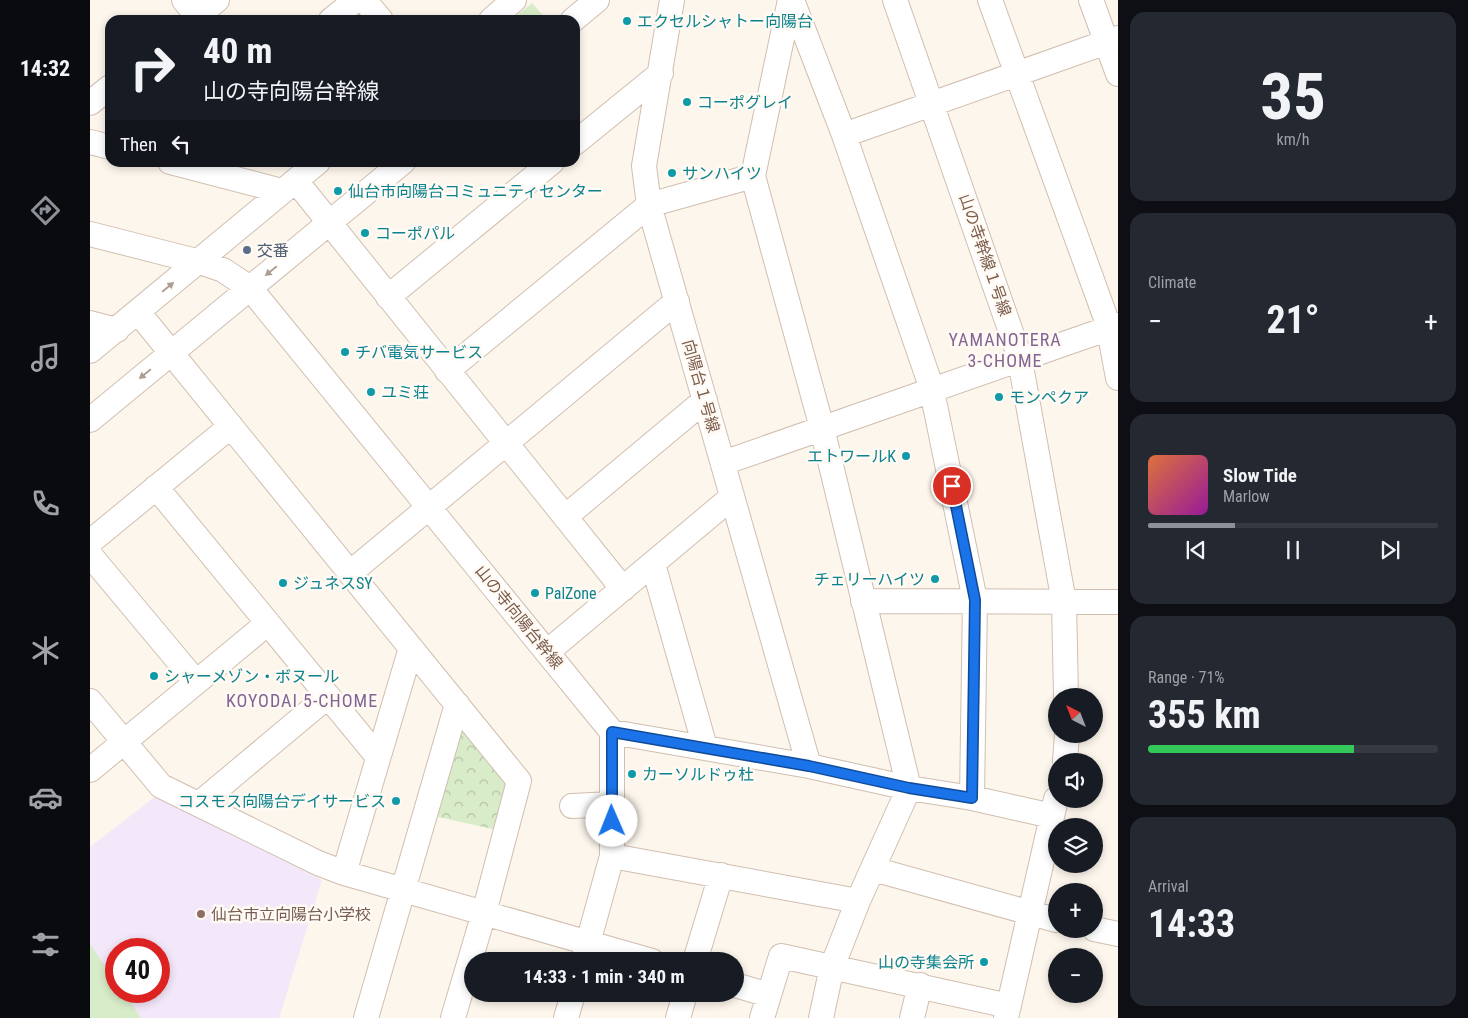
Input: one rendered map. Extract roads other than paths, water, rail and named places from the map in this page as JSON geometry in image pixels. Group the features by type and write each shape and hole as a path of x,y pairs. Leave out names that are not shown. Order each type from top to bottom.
{"street":[{"path":"193,14 217,0"},
{"path":"337,15 356,0"},
{"path":"364,0 376,15"},
{"path":"496,15 514,0"},
{"path":"579,15 597,0"},
{"name":"向陽台１号線","path":"672,0 644,166 649,205 809,766"},
{"path":"791,0 844,135 932,390 975,600 972,798"},
{"path":"791,0 753,176 822,428 909,788 858,901 832,967 821,1018"},
{"name":"山の寺幹線１号線","path":"895,0 1020,359 1064,602 1066,688"},
{"path":"990,0 1114,326 1118,378"},
{"path":"1091,0 1112,40 1118,74"},
{"path":"844,135 1112,40"},
{"path":"580,139 661,73"},
{"path":"90,103 105,91"},
{"path":"90,142 105,146"},
{"path":"195,167 289,186 330,224 623,589"},
{"path":"90,351 200,262 312,167"},
{"path":"90,420 397,167"},
{"path":"388,297 546,167"},
{"path":"448,371 649,205 753,176"},
{"name":"山の寺向陽台幹線","path":"90,234 200,262 223,270 250,288 430,506 612,732"},
{"path":"350,573 677,301"},
{"path":"138,312 519,781 484,913 453,1018"},
{"path":"90,323 117,330"},
{"path":"723,463 1114,326"},
{"path":"565,517 705,400"},
{"path":"90,542 230,426"},
{"path":"156,487 378,757"},
{"path":"547,652 732,497"},
{"path":"90,555 196,682"},
{"path":"653,564 706,748"},
{"path":"863,601 1118,602"},
{"path":"90,770 268,622"},
{"path":"344,873 411,648"},
{"path":"198,804 328,696"},
{"path":"90,701 161,786 344,873 484,913 586,952 612,856 612,732 809,766 909,788 972,798 1048,806"},
{"path":"366,1018 457,704"},
{"path":"572,806 612,804"},
{"path":"762,1018 781,956 920,985 1007,1012 1054,808"},
{"path":"612,856 858,901"},
{"path":"873,869 1030,915 1048,918"},
{"path":"698,952 721,875"},
{"path":"1103,930 1118,934"},
{"path":"912,1018 920,985"},
{"path":"744,988 769,995"},
{"path":"566,1018 571,1002"},
{"path":"678,1018 683,1002"}],"place":[{"name":"エクセルシャトー向陽台","path":"627,21"},
{"name":"コーポグレイ","path":"687,102"},
{"name":"サンハイツ","path":"672,173"},
{"name":"仙台市向陽台コミュニティセンター","path":"338,191"},
{"name":"コーポパル","path":"365,233"},
{"name":"交番","path":"247,250"},
{"name":"チバ電気サービス","path":"345,352"},
{"name":"ユミ荘","path":"371,392"},
{"name":"モンペクア","path":"999,397"},
{"name":"エトワールK","path":"906,456"},
{"name":"チェリーハイツ","path":"935,579"},
{"name":"ジュネスSY","path":"283,583"},
{"name":"PalZone","path":"535,593"},
{"name":"シャーメゾン・ボヌール","path":"154,676"},
{"name":"カーソルドゥ杜","path":"632,774"},
{"name":"コスモス向陽台デイサービス","path":"396,801"},
{"name":"仙台市立向陽台小学校","path":"201,914"},
{"name":"山の寺集会所","path":"984,962"}],"district":[{"name":"YAMANOTERA 3-CHOME","path":"1005,349"},
{"name":"KOYODAI 5-CHOME","path":"302,700"}]}
